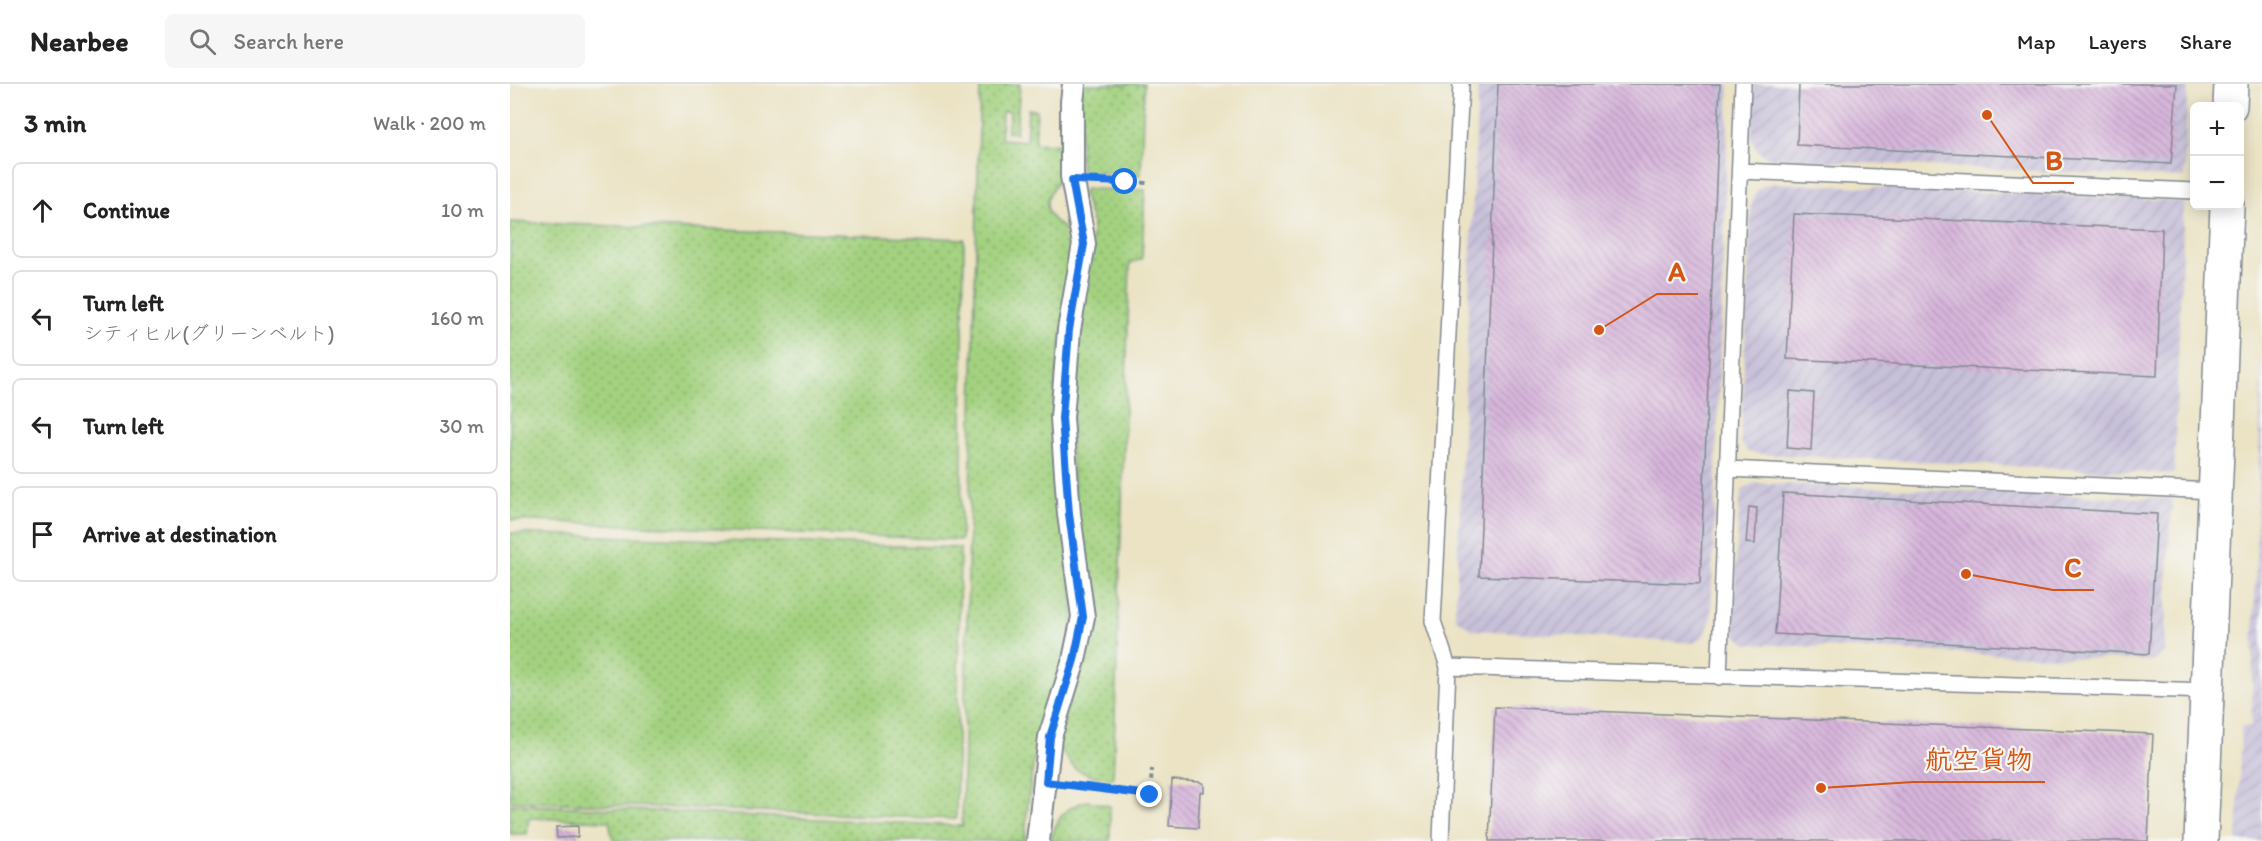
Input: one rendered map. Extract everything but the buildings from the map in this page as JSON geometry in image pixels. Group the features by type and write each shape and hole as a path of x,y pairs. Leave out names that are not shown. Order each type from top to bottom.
{"street":[{"path":"1038,841 1050,737 1074,660 1083,617 1069,514 1062,418 1069,330 1084,244 1072,180 1074,84"},
{"path":"2230,102 2231,84"},
{"path":"2201,841 2209,691 2227,210"}],"lane":[{"path":"1441,841 1448,667 1433,621 1461,84"},
{"path":"1719,677 1743,84"},
{"path":"1740,171 2190,191"},
{"path":"1728,469 2215,491"},
{"path":"1448,667 2209,691"}],"path":[{"path":"1072,180 1147,183"},
{"path":"1046,782 1150,795 1152,768"}],"shaded area":[{"path":"1478,84 1729,84 1711,618 1706,633 1695,643 1473,630 1455,618"},
{"path":"1754,84 2188,84 2184,178 1766,157 1758,151 1751,139"},
{"path":"1775,183 2184,202 2174,474 1748,452 1741,442 1741,437 1751,206 1756,191 1765,185"},
{"path":"2262,348 2262,841 2237,841 2241,726 2251,726"},
{"path":"1754,483 2172,499 2164,652 2153,661 1747,644 1736,635 1733,625 1739,504 1743,489"}],"green space":[{"path":"980,84 1020,84 1016,133 1007,132 1010,112 1002,111 1001,139 1026,141 1028,109 1037,110 1035,143 1064,145 1061,174 1048,197 1047,207 1051,217 1070,234 1074,241 1055,390 1074,616 1067,649 1037,745 1029,793 1025,841 617,841 613,840 609,821 529,818 527,834 510,834 510,804 962,826"},
{"path":"1081,84 1144,84 1141,175 1080,171"},
{"path":"1086,189 1145,190 1142,259 1130,263 1113,778 1091,776 1075,769 1059,748 1059,733 1085,654 1071,449 1076,341 1092,237 1092,222 1083,193"},
{"path":"510,222 964,239 961,540 510,520"},
{"path":"510,533 960,548 956,819 510,801"},
{"path":"1088,801 1110,806 1110,841 1051,841 1055,826 1063,815 1074,806"}],"place":[{"name":"B","path":"1987,115"},
{"name":"A","path":"1599,330"},
{"name":"C","path":"1966,574"},
{"name":"航空貨物","path":"1821,788"}],"route":[{"path":"1125,182 1072,180 1084,244 1069,330 1062,418 1069,514 1083,617 1074,660 1050,737 1046,782 1150,795"}]}
